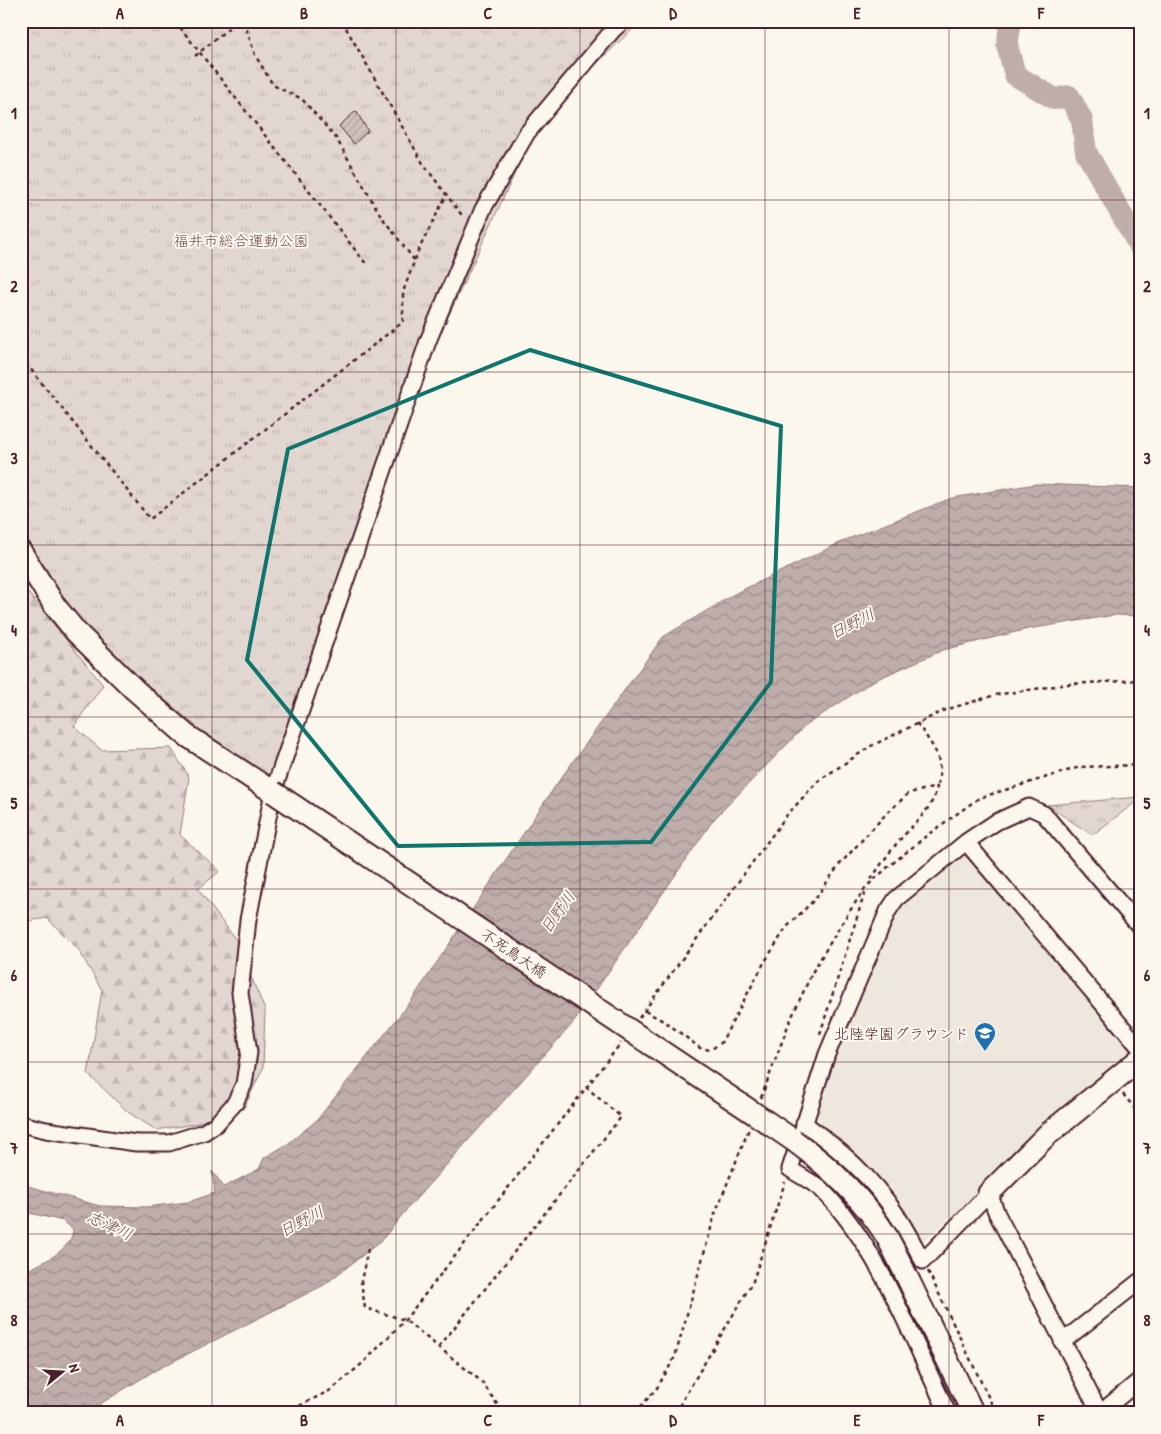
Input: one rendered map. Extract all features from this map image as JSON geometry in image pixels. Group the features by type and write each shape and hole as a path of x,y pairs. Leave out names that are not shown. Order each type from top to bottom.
{"street":[{"path":"21,1124 46,1130 136,1143 169,1143 204,1132 216,1124 235,1103 244,1084 250,1052 240,993 248,920 273,792 428,341 483,209 528,133 613,30 623,21"},
{"name":"不死鳥大橋","path":"21,552 55,606 76,632 135,690 186,735 755,1114 812,1154 852,1192 887,1238 973,1413"},
{"path":"948,1413 888,1284 859,1235 821,1189 790,1169 827,1054 888,911 896,899 966,842 996,822 1028,807 1044,814 1140,927"},
{"path":"966,842 1140,1048"},
{"path":"804,1123 836,1147 872,1182 896,1214 923,1261 1047,1135 1140,1059"},
{"path":"988,1193 1062,1342 1100,1413 1140,1380"},
{"path":"1062,1342 1140,1282"}],"path":[{"path":"175,21 367,265"},
{"path":"195,56 237,21"},
{"path":"244,21 255,55 273,85 302,99 336,138 381,216 415,261"},
{"path":"342,21 424,164 474,231"},
{"path":"21,357 150,519 403,322 403,292 415,261 447,194"},
{"path":"639,1019 787,815 818,781 871,746 945,710 995,695 1068,684 1140,680"},
{"path":"827,1054 818,1046 821,1025 866,887 895,845 935,798 941,773 939,757 918,723"},
{"path":"645,1011 667,1023 700,1048 710,1050 721,1043 764,963 786,928 814,900 840,864 886,814 909,793 938,787"},
{"path":"285,1413 331,1390 364,1362 405,1320 622,1041"},
{"path":"1112,1082 1140,1115"},
{"path":"439,1347 621,1117 586,1087"},
{"path":"636,1413 657,1388 675,1357 715,1214 755,1114"},
{"path":"675,1413 753,1281 790,1169"},
{"path":"368,1248 361,1281 365,1308 405,1320 482,1382 503,1413"},
{"path":"923,1261 996,1413"}],"highlighted area":[{"path":"530,350 781,426 771,682 651,842 398,846 247,660 288,449"}],"shaded area":[{"name":"北陸学園グラウンド","path":"961,854 973,857 1133,1048 1133,1056 921,1243 822,1128 817,1114 833,1059 900,908"}],"green space":[{"name":"福井市総合運動公園","path":"21,21 641,21 541,117 405,409 273,792 55,606 21,543"},
{"path":"21,584 103,685 74,726 101,750 171,748 189,777 180,835 220,871 198,889 236,940 265,1010 263,1068 244,1108 194,1124 156,1130 128,1112 88,1074 102,990 78,949 47,918 21,922"},
{"path":"1140,797 1140,799 1092,835 1047,805"}],"water":[{"path":"1036,484 1140,488 1140,616 1115,615 1028,629 943,650 873,681 806,725 714,819 574,1022 407,1209 381,1241 324,1285 154,1371 85,1413 21,1413 21,1273 45,1261 61,1250 71,1237 73,1229 63,1221 21,1211 21,1184 100,1206 146,1207 188,1202 215,1193 212,1171 224,1187 259,1169 264,1158 289,1143 317,1120 411,1001 556,785 663,637 736,593 848,539 952,498"}],"building":[{"path":"356,111 368,131 354,144 339,126"}],"waterway":[{"path":"812,26 846,21"},
{"path":"1011,21 1007,45 1015,75 1055,99 1069,96 1082,120 1086,152 1140,247"}],"place":[{"name":"北陸学園グラウンド","path":"985,1052"}],"water label":[{"name":"日野川","path":"852,623"},
{"name":"日野川","path":"557,912"},
{"name":"日野川","path":"301,1221"},
{"name":"志津川","path":"110,1225"}]}
